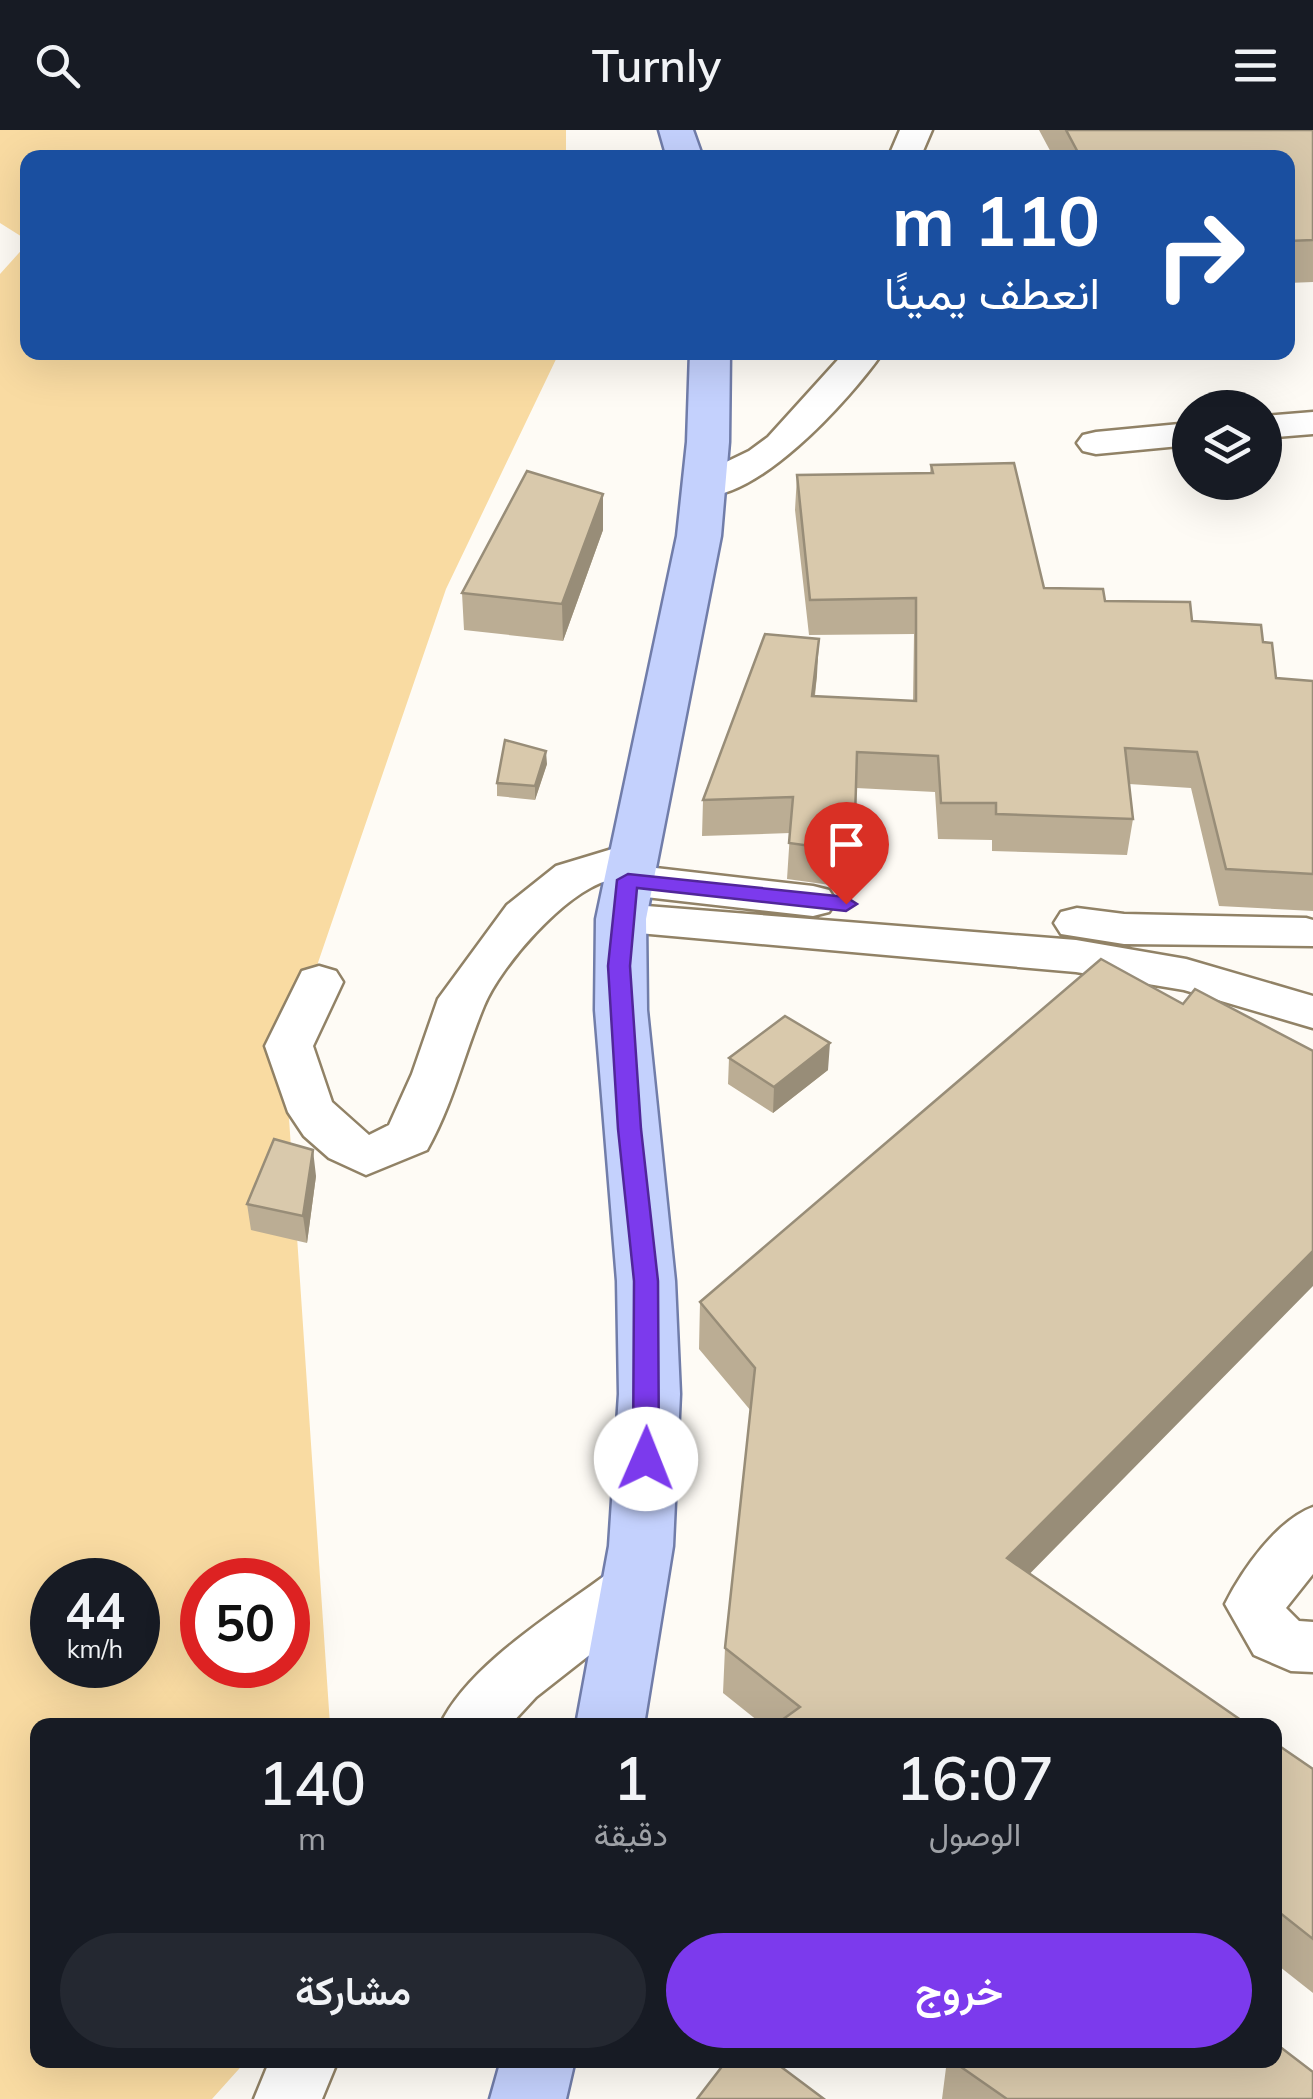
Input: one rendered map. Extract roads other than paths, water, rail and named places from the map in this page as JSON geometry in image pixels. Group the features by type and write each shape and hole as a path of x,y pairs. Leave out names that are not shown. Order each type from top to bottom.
{"main road":[{"path":"611,1718 636,1584 646,1459 646,1281 619,966 627,885 684,617 705,487 710,360"},
{"path":"528,2099 536,2068"}],"street":[{"path":"705,487 762,459 781,445 858,360"},
{"path":"1282,426 1313,424"},
{"path":"1096,443 1172,436"},
{"path":"319,982 289,1046 306,1104 330,1136 366,1157 409,1137 437,1074 462,999 523,916 572,876 1203,979 1313,1012"},
{"path":"627,885 1044,918 1124,929 1306,932"},
{"path":"1313,1531 1255,1604 1265,1631 1294,1648 1313,1647"},
{"path":"477,1718 515,1679 636,1584"},
{"path":"288,2099 301,2068"}]}
